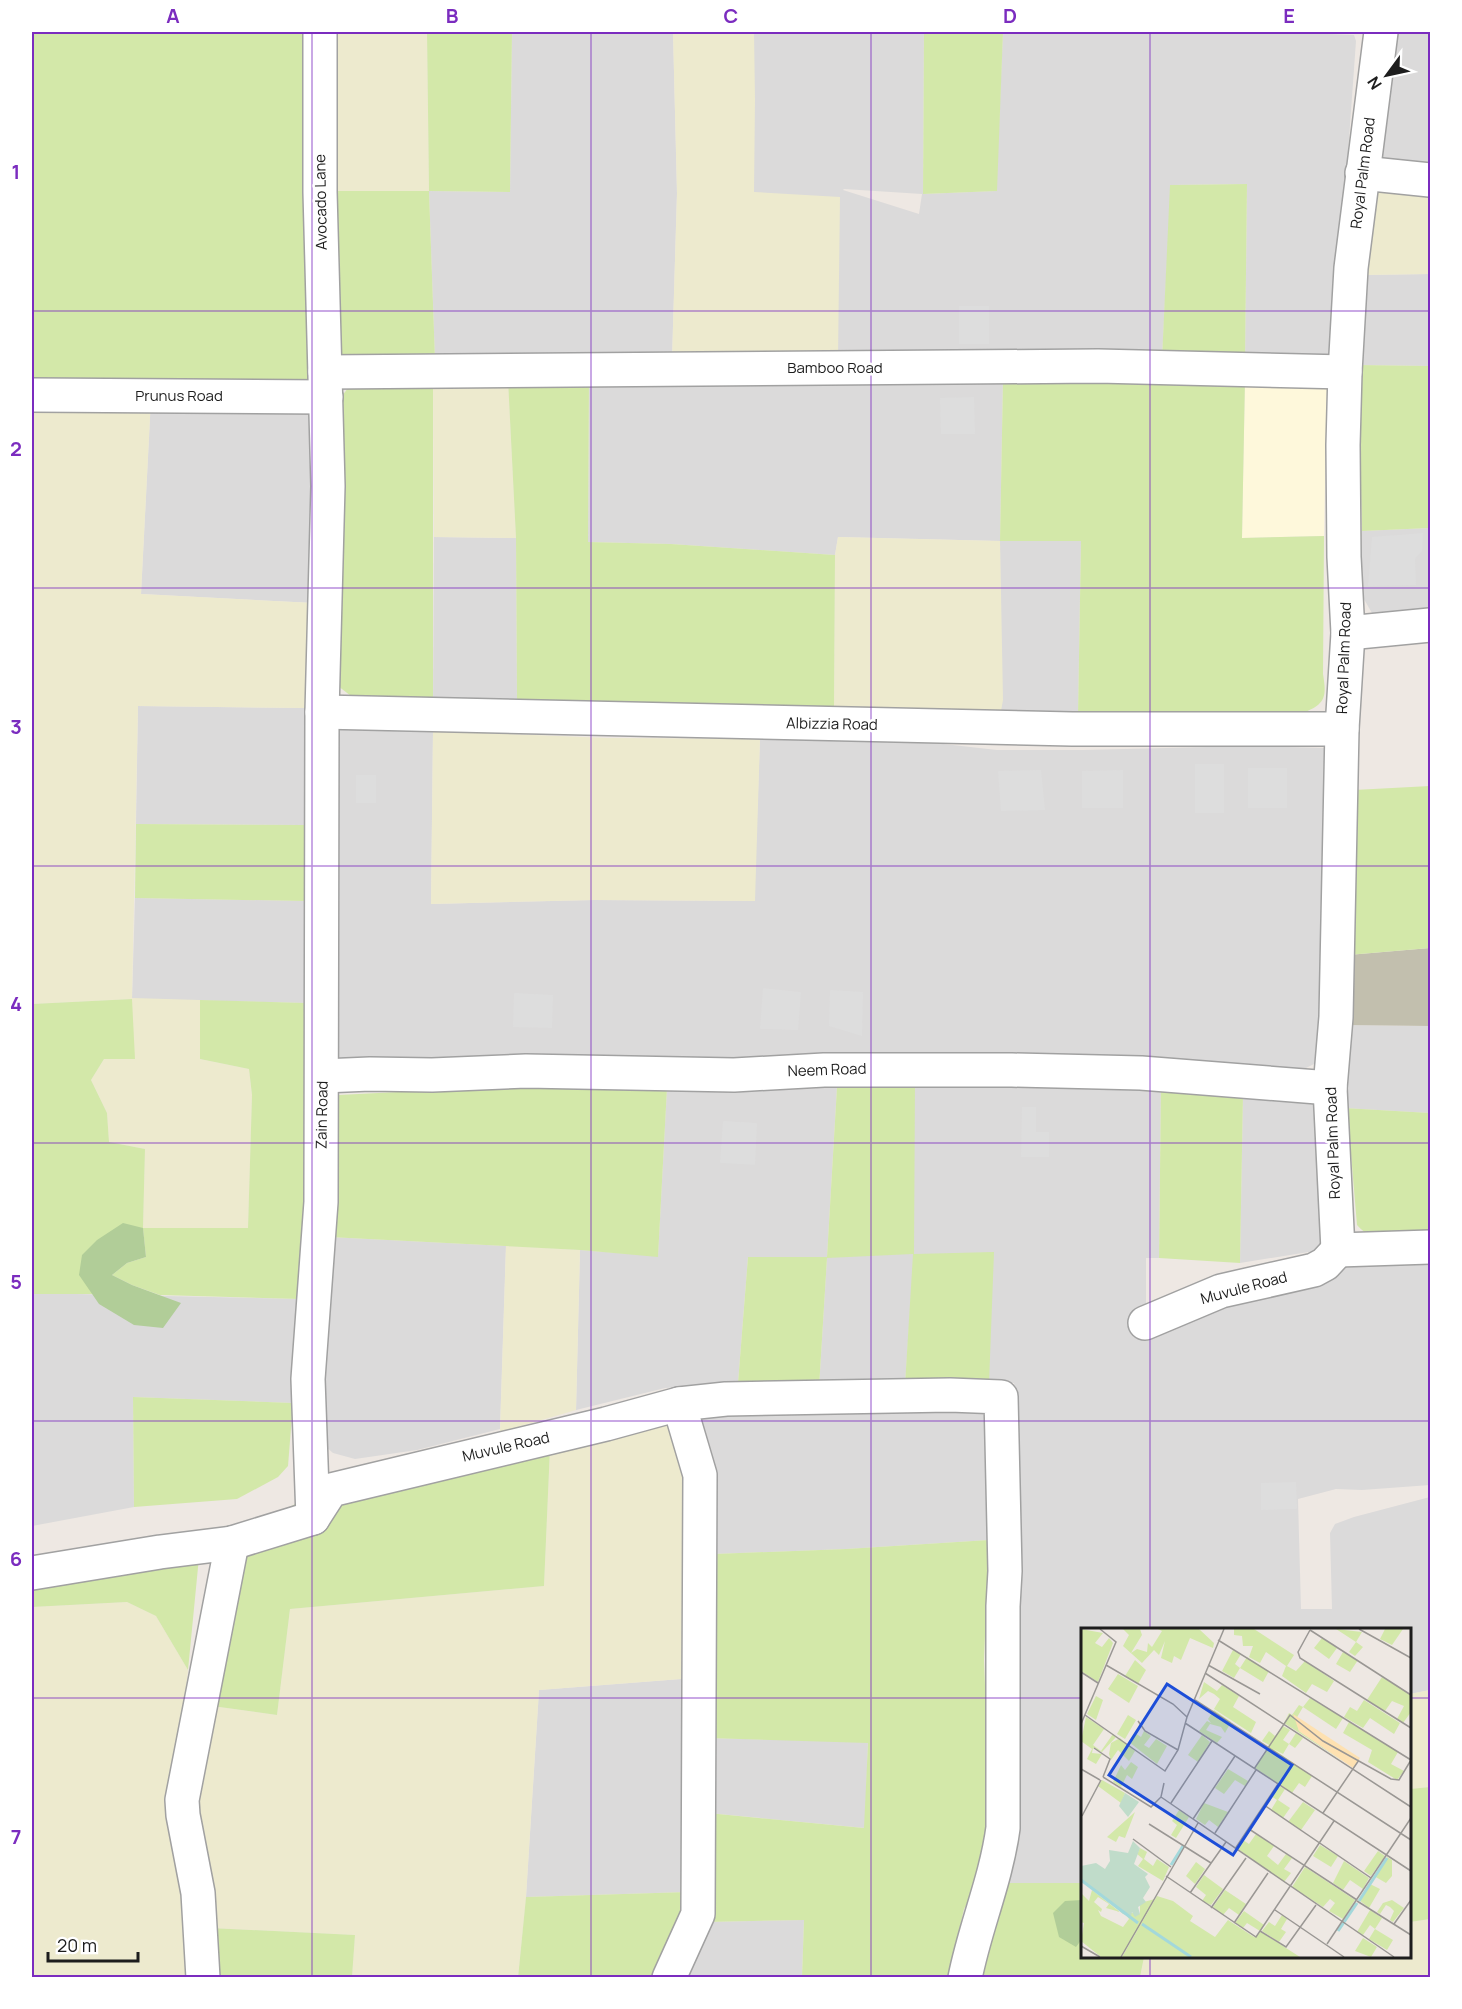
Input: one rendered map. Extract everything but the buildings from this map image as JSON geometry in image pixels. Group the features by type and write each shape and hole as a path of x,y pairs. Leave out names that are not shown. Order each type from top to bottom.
{"street":[{"name":"Avocado Lane","path":"320,32 320,192 328,531 322,712"},
{"name":"Royal Palm Road","path":"1338,1250 1330,1088 1336,1017 1342,729 1348,633 1344,557 1345,372 1351,268 1381,32"},
{"path":"1362,172 1431,180"},
{"name":"Bamboo Road","path":"325,384 1098,366 1345,372"},
{"name":"Prunus Road","path":"32,395 325,384"},
{"path":"1348,633 1431,625"},
{"name":"Albizzia Road","path":"322,712 1051,729 1342,729"},
{"name":"Zain Road","path":"312,1518 308,1379 321,1202 322,712"},
{"name":"Neem Road","path":"322,1076 526,1071 734,1075 835,1070 1012,1070 1141,1073 1330,1088"},
{"path":"1338,1250 1431,1247"},
{"name":"Muvule Road","path":"1145,1323 1221,1292 1314,1270 1325,1264 1338,1250"},
{"name":"Muvule Road","path":"312,1518 331,1490 606,1424 678,1404 726,1399 1001,1396 1005,1571 1003,1828 993,1883 975,1934 965,1977"},
{"path":"669,1977 698,1914 700,1475 678,1404"},
{"path":"32,1573 232,1543 312,1518"},
{"path":"203,1977 198,1893 182,1800 232,1543"}],"shaded area":[{"path":"335,32 427,32 429,191 331,191"},
{"path":"512,32 673,32 677,193 672,360 435,360 429,191 510,192"},
{"path":"673,32 754,32 754,192 840,197 838,358 672,360 677,193"},
{"path":"753,32 924,32 923,194 996,191 1003,32 1275,32 1354,35 1356,41 1333,363 1245,365 1247,184 1171,185 1162,359 838,358 754,192","holes":["844,189 922,194 919,214 843,190"]},
{"path":"1389,32 1430,32 1430,167 1381,161"},
{"path":"1378,191 1430,195 1430,274 1364,275 1368,201"},
{"path":"1430,274 1430,366 1358,365 1364,275"},
{"path":"959,306 989,306 989,344 959,344"},
{"path":"1003,379 1000,541 838,537 835,555 671,544 588,542 589,380"},
{"path":"1245,379 1327,382 1324,536 1242,538"},
{"path":"508,380 516,538 434,537 433,385"},
{"path":"974,397 975,434 941,434 940,398"},
{"path":"151,398 308,404 317,423 314,603 141,594"},
{"path":"151,398 141,594 314,603 306,708 138,706 132,998 200,1000 200,1059 249,1069 252,1095 248,1229 143,1228 145,1149 109,1142 107,1113 91,1080 104,1059 132,999 32,1004 32,406"},
{"path":"1430,528 1430,611 1372,613 1361,594 1362,531"},
{"path":"1423,533 1422,551 1415,559 1416,585 1368,586 1372,537"},
{"path":"434,537 516,538 517,699 433,705"},
{"path":"838,537 1000,541 1003,700 1001,711 834,706 835,555"},
{"path":"1000,541 1081,541 1078,714 1001,711"},
{"path":"138,706 306,708 306,825 136,824"},
{"path":"353,725 433,731 431,904 594,900 754,901 760,739 926,742 997,750 1249,746 1324,748 1321,1050 1316,1063 1300,1071 827,1058 338,1062 335,731"},
{"path":"433,731 607,738 760,739 755,901 594,900 431,904"},
{"path":"1195,764 1224,764 1224,813 1195,813"},
{"path":"1248,768 1287,768 1287,808 1248,808"},
{"path":"1041,770 1045,810 1001,811 998,771"},
{"path":"1123,770 1123,808 1082,808 1082,771"},
{"path":"356,775 376,775 376,803 356,803"},
{"path":"135,898 305,901 306,1003 132,999"},
{"path":"1430,948 1430,1026 1345,1025 1348,955"},
{"path":"763,988 801,992 798,1030 760,1029"},
{"path":"830,990 863,992 862,1036 829,1026"},
{"path":"514,993 553,995 552,1028 513,1027"},
{"path":"1345,1025 1430,1026 1430,1113 1344,1108"},
{"path":"915,1081 1161,1083 1159,1258 1146,1258 1146,1333 1347,1262 1430,1260 1430,1485 1362,1490 1336,1489 1298,1499 1301,1609 1332,1609 1330,1533 1335,1524 1430,1497 1430,1690 1411,1694 1411,1628 1081,1628 1081,1883 1000,1883 1016,1415 1014,1383 989,1384 914,1254 905,1385 819,1388 827,1258 748,1257 738,1383 665,1388 576,1410 580,1250 658,1256 667,1088 760,1091 837,1087 827,1257"},
{"path":"1243,1094 1309,1098 1318,1107 1321,1250 1240,1263"},
{"path":"1022,1107 1036,1107 1036,1132 1049,1132 1049,1157 1021,1157"},
{"path":"723,1121 757,1123 755,1165 720,1163"},
{"path":"329,1237 506,1246 500,1429 417,1450 355,1459 333,1453 323,1444 318,1429"},
{"path":"506,1246 580,1250 576,1410 500,1432"},
{"path":"32,1293 301,1299 293,1403 133,1397 134,1507 32,1526"},
{"path":"969,1405 987,1414 989,1540 714,1554 700,1422 705,1408"},
{"path":"670,1425 689,1455 694,1678 539,1690 526,1897 518,1977 352,1977 355,1935 210,1928 190,1799 205,1705 277,1715 290,1609 544,1586 550,1448"},
{"path":"1296,1482 1297,1509 1261,1510 1261,1483"},
{"path":"127,1602 156,1616 188,1670 173,1808 196,1977 32,1978 32,1607"},
{"path":"694,1678 688,1892 526,1897 539,1690"},
{"path":"1430,1690 1430,1787 1411,1789 1411,1694"},
{"path":"707,1738 868,1742 865,1828 708,1813"},
{"path":"1430,1919 1430,1977 1140,1978 1144,1958 1411,1958 1411,1922"},
{"path":"804,1920 802,1977 679,1977 706,1922"}],"green space":[{"path":"32,32 305,32 310,397 32,402"},
{"path":"427,32 512,32 510,192 429,191"},
{"path":"924,32 1003,32 997,191 923,194"},
{"path":"1247,184 1245,362 1162,359 1170,185"},
{"path":"331,191 429,191 435,360 348,362 332,347"},
{"path":"1358,365 1430,366 1430,528 1362,531"},
{"path":"1003,379 1245,379 1242,538 1324,536 1323,674 1325,689 1320,703 1303,713 1078,714 1081,541 1000,541"},
{"path":"508,380 589,380 588,542 671,544 835,555 834,706 761,708 517,699 516,538"},
{"path":"351,384 433,385 433,705 355,699 338,686 342,396"},
{"path":"1430,786 1430,948 1348,955 1354,790"},
{"path":"136,824 306,825 305,901 135,898"},
{"path":"132,999 135,1059 104,1059 91,1080 107,1113 109,1142 145,1149 143,1228 248,1228 252,1095 249,1069 200,1059 200,1000 306,1003 307,1096 301,1299 160,1295 132,1285 112,1275 127,1263 146,1257 143,1229 94,1294 32,1294 32,1004"},
{"path":"915,1081 914,1254 994,1252 989,1384 905,1385 913,1254 827,1258 819,1388 738,1383 748,1257 827,1257 837,1087"},
{"path":"572,1083 667,1088 658,1257 580,1250 329,1237 339,1095"},
{"path":"1161,1083 1243,1094 1240,1263 1159,1258"},
{"path":"1344,1108 1430,1113 1430,1230 1401,1238 1382,1239 1365,1232 1357,1225 1349,1130"},
{"path":"123,1223 143,1228 146,1257 127,1263 112,1275 181,1303 163,1328 134,1325 99,1304 79,1275 82,1255 97,1240"},
{"path":"133,1397 293,1403 288,1466 278,1477 237,1499 134,1507"},
{"path":"550,1448 544,1586 290,1609 277,1715 205,1705 219,1567 257,1528 295,1504"},
{"path":"989,1540 984,1660 990,1812 980,1878 964,1909 948,1977 802,1977 804,1920 706,1922 708,1813 864,1828 868,1743 707,1738 714,1554"},
{"path":"200,1547 188,1670 156,1616 127,1602 32,1607 32,1562"},
{"path":"1430,1787 1430,1919 1411,1922 1411,1789"},
{"path":"1000,1883 1081,1883 1081,1958 1144,1958 1140,1977 970,1978"},
{"path":"688,1892 657,1977 518,1978 526,1897"},
{"path":"1081,1900 1081,1940 1076,1947 1059,1937 1053,1913 1065,1901"},
{"path":"210,1928 355,1935 352,1977 212,1977"}]}
